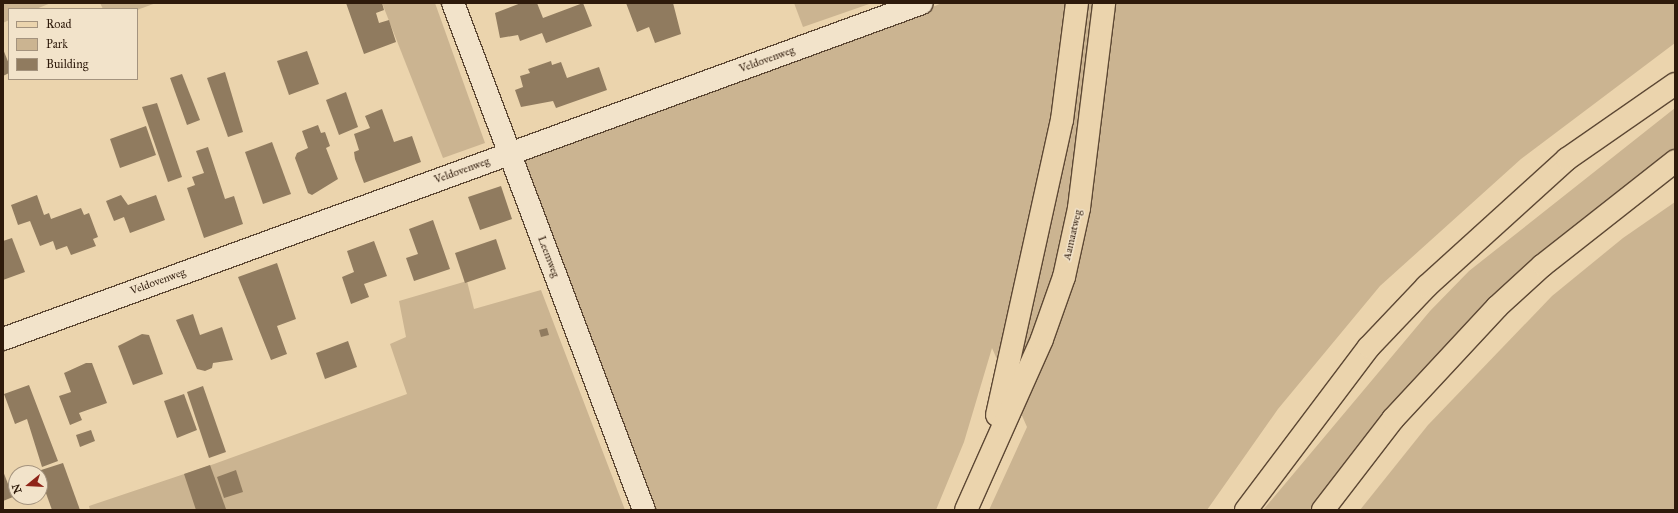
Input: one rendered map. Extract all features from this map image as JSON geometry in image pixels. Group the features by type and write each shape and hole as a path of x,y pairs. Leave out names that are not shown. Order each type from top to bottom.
{"main road":[{"name":"Aamaatweg","path":"989,454 1062,120 1077,3"},
{"name":"Aamaatweg","path":"966,510 989,454 1042,339 1064,277 1079,208 1104,3"},
{"path":"1246,510 1369,347 1427,286 1568,159 1675,84"},
{"path":"1323,510 1398,413 1492,313 1543,265 1675,161"}],"street":[{"name":"Leemweg","path":"453,3 644,510"},
{"name":"Veldovenweg","path":"3,339 922,3"}],"green space":[{"path":"3,3 51,3 38,8 8,8 8,20 3,23"},
{"path":"100,3 156,3 138,10 138,8 102,8"},
{"path":"382,3 435,3 485,143 443,158"},
{"path":"794,3 872,3 803,27"},
{"path":"942,3 1675,3 1675,43 1521,159 1380,286 1278,409 1207,510 989,510 1027,427 992,348 964,442 936,510 649,510 519,162 871,33"},
{"path":"1675,108 1675,153 1368,440 1310,510 1263,510 1430,311 1469,271"},
{"path":"1675,202 1675,510 1360,510 1428,425 1552,296 1623,238"},
{"path":"467,281 474,309 541,290 625,510 90,510 89,506 214,464 407,394 390,344 406,337 399,301"}],"building":[{"path":"346,3 382,3 384,10 376,13 379,23 389,20 396,42 364,54"},
{"path":"521,3 537,3 543,18 583,3 592,26 546,43 542,33 520,41 518,35 500,38 495,13"},
{"path":"626,3 673,3 681,34 655,43 649,27 637,32"},
{"path":"3,49 8,62 8,74 3,76"},
{"path":"307,51 319,84 289,95 277,61"},
{"path":"551,61 552,65 561,62 567,78 599,67 607,90 556,108 553,101 521,107 515,90 523,87 520,76 530,73 528,69"},
{"path":"225,72 243,132 228,137 207,78"},
{"path":"182,74 200,120 187,125 170,78"},
{"path":"346,92 358,127 339,135 326,100"},
{"path":"157,103 182,177 168,182 142,107"},
{"path":"382,109 394,142 412,136 421,162 364,183 355,159 354,152 359,150 354,134 370,128 365,116"},
{"path":"318,125 321,133 325,132 330,146 326,148 338,179 312,195 308,193 295,158 297,153 308,148 302,131"},
{"path":"146,126 156,155 120,168 110,139"},
{"path":"272,142 291,194 263,204 245,152"},
{"path":"208,147 225,199 234,196 243,224 204,238 187,188 195,185 192,177 204,173 196,151"},
{"path":"501,186 512,219 480,230 468,197"},
{"path":"37,195 44,215 49,213 51,219 81,208 84,215 89,213 98,237 93,239 96,246 71,255 67,246 56,250 53,241 40,246 30,221 18,225 11,205"},
{"path":"121,195 128,205 156,195 165,220 130,233 124,217 114,221 106,201"},
{"path":"433,220 450,269 414,281 406,258 418,254 409,229"},
{"path":"12,238 25,272 3,280 3,241"},
{"path":"496,239 506,269 465,283 455,253"},
{"path":"374,241 387,276 364,284 369,297 351,304 342,277 354,272 347,251"},
{"path":"277,263 296,319 277,326 287,354 271,360 238,277"},
{"path":"193,314 200,335 222,327 233,360 213,363 212,368 205,371 197,369 176,320"},
{"path":"547,328 549,335 541,337 539,330"},
{"path":"142,334 149,335 163,374 133,385 118,346"},
{"path":"348,341 357,367 325,379 316,353"},
{"path":"86,363 92,363 107,403 79,413 82,420 70,425 59,396 71,392 64,373"},
{"path":"29,385 58,461 47,465 41,465 27,419 15,424 4,394"},
{"path":"203,386 226,452 209,458 187,392"},
{"path":"184,394 197,430 177,438 164,401"},
{"path":"91,430 95,441 80,447 76,435"},
{"path":"63,463 80,510 52,510 48,499 48,468"},
{"path":"210,465 226,509 196,510 184,474"},
{"path":"236,470 243,492 224,498 217,477"},
{"path":"3,471 8,484 8,499 3,501"}]}
